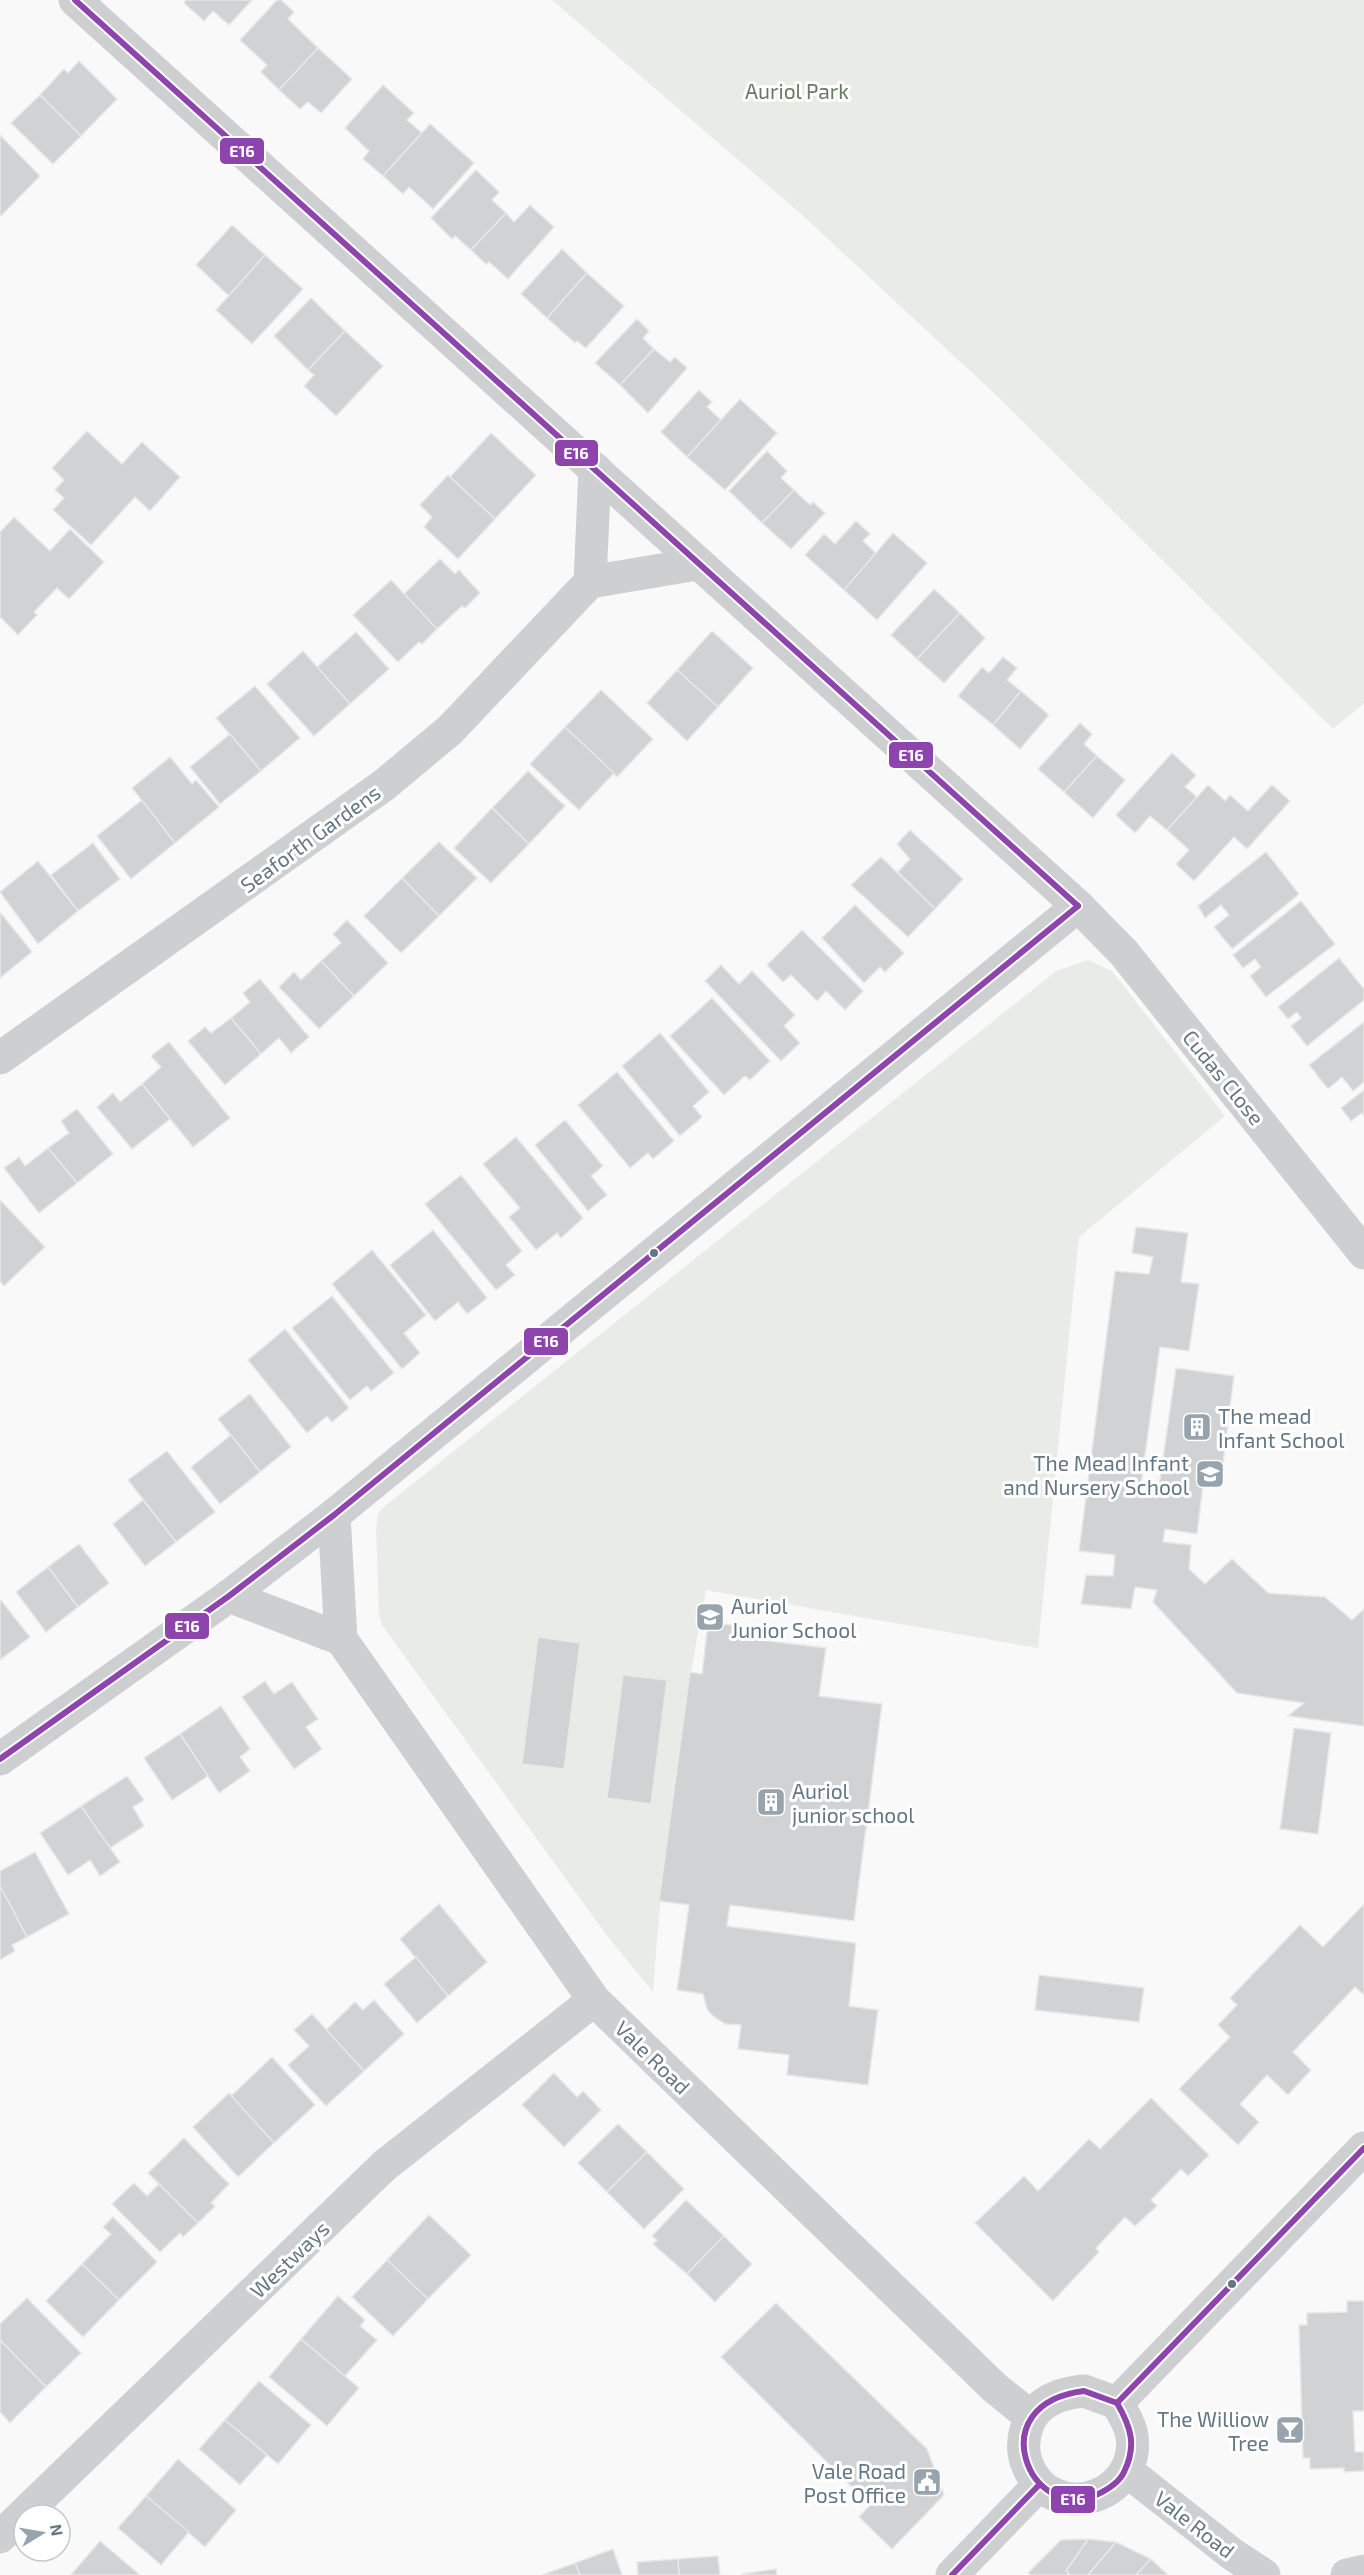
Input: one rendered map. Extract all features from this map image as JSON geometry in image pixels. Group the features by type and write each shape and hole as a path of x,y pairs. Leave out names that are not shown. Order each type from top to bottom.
{"street":[{"name":"Cudas Close","path":"75,0 1078,906 1124,953 1364,1253"},
{"path":"595,469 590,582 697,564"},
{"name":"Seaforth Gardens","path":"0,1058 384,785 450,730 590,582"},
{"path":"0,1759 229,1596 334,1515 1078,906"},
{"path":"229,1596 340,1639 334,1515"},
{"name":"Vale Road","path":"340,1639 594,2000 994,2388 1031,2417"},
{"name":"Westways","path":"0,2537 384,2166 594,2000"},
{"path":"1117,2403 1364,2148"},
{"path":"1084,2391 1117,2403 1132,2435 1132,2453 1127,2470 1103,2494 1086,2499 1069,2499 1052,2494 1039,2485 1030,2473 1025,2458 1024,2442 1031,2417 1048,2400 1065,2393 1084,2391"},
{"name":"Vale Road","path":"1127,2470 1232,2554 1264,2575"},
{"path":"952,2575 1039,2485"},
{"path":"1347,2575 1364,2571"}],"green space":[{"name":"Auriol Park","path":"552,0 1364,0 1364,703 1333,729 995,394 799,212"},
{"name":"Auriol Junior School","path":"1088,960 1112,971 1225,1116 1079,1237 1038,1648 706,1590 673,1790 661,1891 653,1992 608,1937 382,1625 379,1613 376,1529 378,1514 386,1505 1056,971"}],"building":[{"path":"186,0 252,0 229,25 213,11 204,21 184,3"},
{"path":"277,0 281,0 294,12 288,19 318,48 279,90 261,72 267,65 240,40"},
{"path":"318,48 352,79 321,113 308,102 300,109 279,90"},
{"path":"79,61 117,99 81,136 40,95 64,69 68,73"},
{"path":"383,85 414,113 407,120 422,133 383,176 363,159 369,151 345,128"},
{"path":"40,95 81,136 53,164 11,123"},
{"path":"430,124 474,163 433,209 409,187 403,194 383,176"},
{"path":"0,135 40,176 1,216 0,214"},
{"path":"476,170 499,192 492,200 506,213 471,250 455,236 452,239 431,218"},
{"path":"530,205 554,227 508,279 471,250 506,213 514,222"},
{"path":"232,225 265,255 229,296 196,265"},
{"path":"562,249 587,273 547,318 521,294"},
{"path":"265,255 303,289 252,344 216,310"},
{"path":"587,273 624,306 586,348 577,341 575,343 547,318"},
{"path":"311,298 345,331 308,370 274,336"},
{"path":"637,319 649,331 643,338 654,349 620,385 595,363"},
{"path":"345,331 383,366 336,416 304,386 314,375 308,370"},
{"path":"654,349 670,362 675,357 687,368 648,413 620,385"},
{"path":"699,390 712,402 707,407 721,420 687,457 661,432"},
{"path":"740,399 777,433 725,490 687,457"},
{"path":"87,431 122,464 142,442 180,477 150,511 135,497 91,545 53,510 64,498 55,490 64,480 52,468"},
{"path":"491,433 536,475 495,519 450,477"},
{"path":"767,451 787,471 781,478 794,490 762,523 729,491"},
{"path":"448,475 495,519 458,559 424,527 432,517 420,505"},
{"path":"794,490 810,505 813,502 825,513 791,549 762,523"},
{"path":"14,517 50,551 70,529 104,562 69,599 57,588 34,612 37,615 18,635 0,617 0,532"},
{"path":"856,521 870,534 863,541 877,554 844,590 805,555 824,534 835,544"},
{"path":"893,533 927,563 877,620 844,590"},
{"path":"440,559 455,574 459,570 480,593 465,608 462,606 437,629 404,594"},
{"path":"391,580 437,629 398,662 353,615"},
{"path":"934,589 960,613 917,659 891,635"},
{"path":"960,613 985,638 944,683 917,659"},
{"path":"712,631 753,668 718,707 677,670"},
{"path":"356,632 389,669 350,704 317,667"},
{"path":"303,651 350,704 314,736 267,684"},
{"path":"1003,657 1017,668 1007,680 1021,691 993,725 958,696 982,667 989,673"},
{"path":"677,670 718,707 687,741 647,703"},
{"path":"255,686 300,738 261,771 216,718"},
{"path":"601,690 653,739 617,777 565,727"},
{"path":"1021,691 1049,715 1020,749 993,725"},
{"path":"1080,723 1092,734 1084,744 1097,756 1064,792 1038,769"},
{"path":"565,727 614,773 579,810 530,764"},
{"path":"230,734 261,771 220,804 190,767"},
{"path":"1172,753 1196,775 1185,787 1197,797 1167,830 1150,816 1135,833 1116,815"},
{"path":"1097,756 1125,780 1093,818 1064,792"},
{"path":"170,757 192,784 196,780 219,807 175,843 132,788"},
{"path":"528,771 565,806 529,844 492,808"},
{"path":"1208,785 1225,801 1230,795 1248,811 1272,785 1290,801 1247,849 1234,837 1194,881 1176,864 1189,850 1167,830"},
{"path":"142,800 175,843 131,879 97,836"},
{"path":"492,808 529,844 491,883 454,848"},
{"path":"910,830 963,879 935,909 898,872 910,859 897,844"},
{"path":"439,842 477,878 439,916 402,878"},
{"path":"93,843 120,879 78,911 51,875"},
{"path":"1266,852 1299,894 1232,949 1214,927 1229,915 1221,905 1205,918 1198,906"},
{"path":"881,857 935,909 908,937 851,885"},
{"path":"38,861 78,911 38,944 0,892"},
{"path":"402,878 439,916 401,953 364,916"},
{"path":"1301,901 1335,944 1266,997 1250,976 1261,967 1255,959 1243,968 1233,955"},
{"path":"855,905 904,953 885,972 880,967 864,983 822,938"},
{"path":"0,912 32,952 0,978"},
{"path":"347,920 388,963 354,996 321,961 341,943 333,934"},
{"path":"802,930 863,991 845,1010 826,991 817,1001 791,975 783,982 767,965"},
{"path":"1339,958 1364,989 1364,1000 1307,1046 1291,1026 1301,1018 1297,1012 1288,1019 1278,1007"},
{"path":"321,961 354,996 319,1029 279,987 294,972 301,980"},
{"path":"721,965 739,984 752,971 795,1015 784,1026 800,1043 781,1061 705,981"},
{"path":"260,979 309,1037 291,1053 279,1038 261,1054 231,1018 250,1002 243,993"},
{"path":"712,998 770,1061 750,1080 745,1076 724,1095 670,1036"},
{"path":"231,1018 261,1054 225,1085 188,1041 205,1027 211,1033"},
{"path":"1364,1022 1364,1082 1353,1091 1342,1077 1328,1089 1309,1065"},
{"path":"660,1033 709,1092 693,1106 702,1117 680,1136 622,1066"},
{"path":"169,1042 230,1118 193,1147 142,1084 161,1067 151,1056"},
{"path":"617,1072 674,1141 653,1159 648,1153 630,1168 578,1105"},
{"path":"142,1084 170,1119 132,1149 97,1107 113,1093 120,1102"},
{"path":"1364,1090 1364,1116 1362,1113 1351,1121 1341,1108"},
{"path":"77,1109 113,1154 77,1183 48,1148 69,1133 61,1121"},
{"path":"565,1120 603,1166 591,1176 607,1195 588,1211 535,1145"},
{"path":"516,1137 583,1218 561,1238 557,1233 536,1250 509,1217 520,1208 483,1164"},
{"path":"48,1148 77,1183 39,1213 4,1168 19,1157 25,1166"},
{"path":"461,1175 522,1251 506,1265 515,1275 496,1290 425,1204"},
{"path":"0,1200 45,1247 4,1286 0,1281"},
{"name":"The mead Infant School","path":"1136,1227 1188,1233 1181,1282 1199,1284 1189,1351 1160,1347 1140,1491 1158,1493 1176,1368 1234,1376 1221,1480 1204,1478 1197,1534 1165,1529 1163,1542 1191,1545 1189,1569 1205,1584 1232,1559 1268,1593 1325,1597 1352,1620 1364,1609 1364,1726 1288,1716 1304,1703 1237,1693 1153,1602 1157,1590 1135,1587 1131,1609 1081,1604 1086,1575 1113,1576 1115,1555 1079,1551 1115,1271 1149,1274 1153,1257 1132,1253"},
{"path":"433,1230 487,1298 467,1314 458,1302 435,1321 390,1265"},
{"path":"372,1250 426,1315 404,1333 420,1353 402,1369 332,1284"},
{"path":"332,1296 394,1373 371,1391 367,1386 350,1400 292,1328"},
{"path":"285,1329 349,1408 332,1422 327,1416 307,1433 248,1360"},
{"path":"250,1394 291,1447 260,1472 218,1419"},
{"path":"231,1435 260,1472 220,1504 191,1467"},
{"path":"167,1451 215,1512 176,1542 128,1480"},
{"path":"143,1500 176,1542 145,1566 113,1524"},
{"path":"79,1544 109,1583 78,1607 48,1567"},
{"path":"48,1567 78,1607 46,1632 16,1592"},
{"path":"0,1599 30,1637 0,1660"},
{"name":"Auriol junior school","path":"708,1622 761,1629 759,1640 826,1648 819,1696 882,1704 854,1921 730,1905 727,1926 856,1943 849,2006 878,2010 868,2085 787,2075 789,2055 738,2049 741,2025 725,2024 713,2016 707,2009 703,1994 677,1990 689,1905 659,1901 690,1672 702,1674"},
{"path":"538,1637 580,1643 564,1769 522,1764"},
{"path":"623,1675 667,1680 651,1804 607,1798"},
{"path":"265,1681 274,1694 292,1682 318,1719 306,1727 322,1749 294,1769 242,1697"},
{"path":"221,1706 250,1749 240,1757 250,1771 219,1793 180,1734"},
{"path":"1294,1728 1331,1733 1318,1834 1280,1829"},
{"path":"180,1734 208,1776 172,1800 144,1758"},
{"path":"127,1776 144,1800 133,1807 144,1826 110,1848 81,1806"},
{"path":"81,1806 120,1862 100,1876 90,1860 68,1875 40,1833"},
{"path":"35,1852 69,1914 27,1937 0,1886 0,1871"},
{"path":"0,1886 27,1937 12,1945 15,1951 0,1960"},
{"path":"439,1904 487,1962 448,1996 400,1939"},
{"path":"1364,1904 1364,1995 1355,1987 1293,2052 1311,2070 1288,2095 1267,2075 1240,2104 1259,2122 1238,2145 1179,2089 1230,2037 1218,2025 1237,2005 1230,1998 1300,1925 1323,1947"},
{"path":"416,1957 448,1996 417,2023 384,1984"},
{"path":"1039,1975 1144,1988 1139,2022 1035,2010"},
{"path":"374,2000 404,2034 364,2071 326,2030 355,2002 363,2010"},
{"path":"312,2014 364,2071 326,2106 288,2065 309,2046 294,2030"},
{"path":"272,2057 315,2105 274,2143 231,2096"},
{"path":"554,2073 577,2097 583,2091 601,2110 564,2147 522,2105"},
{"path":"229,2093 274,2143 238,2177 193,2127"},
{"path":"1151,2098 1209,2155 1188,2176 1181,2169 1151,2200 1157,2206 1135,2226 1125,2217 1096,2248 1099,2252 1053,2301 975,2223 1024,2176 1038,2191 1089,2139 1100,2149"},
{"path":"618,2124 647,2152 607,2192 578,2163"},
{"path":"184,2138 229,2184 211,2203 215,2206 198,2223 148,2173"},
{"path":"647,2152 684,2189 644,2229 607,2192"},
{"path":"134,2183 147,2196 159,2184 198,2223 183,2237 180,2233 160,2252 112,2204"},
{"path":"686,2200 724,2236 687,2274 653,2244 657,2240 652,2236"},
{"path":"429,2215 471,2255 428,2299 387,2260"},
{"path":"113,2217 157,2262 119,2300 82,2264 111,2234 103,2227"},
{"path":"724,2236 752,2264 715,2302 687,2274"},
{"path":"387,2260 428,2299 393,2336 352,2297"},
{"path":"82,2264 119,2300 83,2337 46,2301"},
{"path":"338,2296 365,2320 360,2326 377,2340 345,2376 301,2339"},
{"path":"27,2298 81,2353 46,2387 0,2340 0,2324"},
{"path":"1347,2301 1364,2301 1364,2411 1353,2411 1355,2452 1364,2452 1364,2471 1344,2472 1344,2468 1310,2469 1310,2458 1303,2458 1299,2325 1307,2325 1307,2313 1347,2312"},
{"path":"776,2303 927,2449 944,2495 892,2549 859,2517 870,2505 721,2357"},
{"path":"301,2339 359,2388 327,2426 269,2377"},
{"path":"0,2340 46,2387 10,2423 0,2412"},
{"path":"259,2381 311,2425 278,2464 225,2420"},
{"path":"225,2420 267,2455 240,2485 199,2449"},
{"path":"178,2459 236,2510 205,2547 146,2496"},
{"path":"146,2496 189,2532 161,2565 118,2528"},
{"path":"1088,2539 1116,2542 1088,2575 1070,2575 1066,2571"},
{"path":"1088,2539 1066,2571 1070,2575 1031,2575 1028,2573 1061,2540"},
{"path":"100,2541 140,2575 71,2575"},
{"path":"1116,2542 1151,2559 1136,2575 1088,2575"},
{"path":"613,2549 622,2575 580,2575 575,2563"},
{"path":"718,2556 720,2575 679,2575 678,2559"},
{"path":"678,2559 679,2575 638,2575 637,2562"},
{"path":"1151,2559 1168,2575 1136,2575"},
{"path":"575,2563 580,2575 542,2575"},
{"path":"776,2569 777,2575 742,2575 742,2574"}],"transit line":[{"name":"E16","path":"75,0 1078,906"},
{"name":"E16","path":"0,1759 229,1596 334,1515 1078,906"},
{"name":"E16","path":"1117,2403 1364,2148"},
{"name":"E16","path":"1084,2391 1117,2403 1126,2420 1131,2445 1128,2463 1119,2480 1096,2495 1072,2499 1052,2493 1036,2478 1026,2459 1024,2437 1032,2417 1052,2400 1084,2391"},
{"name":"E16","path":"952,2575 1039,2485"}],"place":[{"name":"The mead Infant School","path":"1197,1427"},
{"name":"The Mead Infant and Nursery School","path":"1210,1474"},
{"name":"Auriol Junior School","path":"710,1617"},
{"name":"Auriol junior school","path":"771,1802"},
{"name":"The Williow Tree","path":"1290,2430"},
{"name":"Vale Road Post Office","path":"927,2482"}]}
